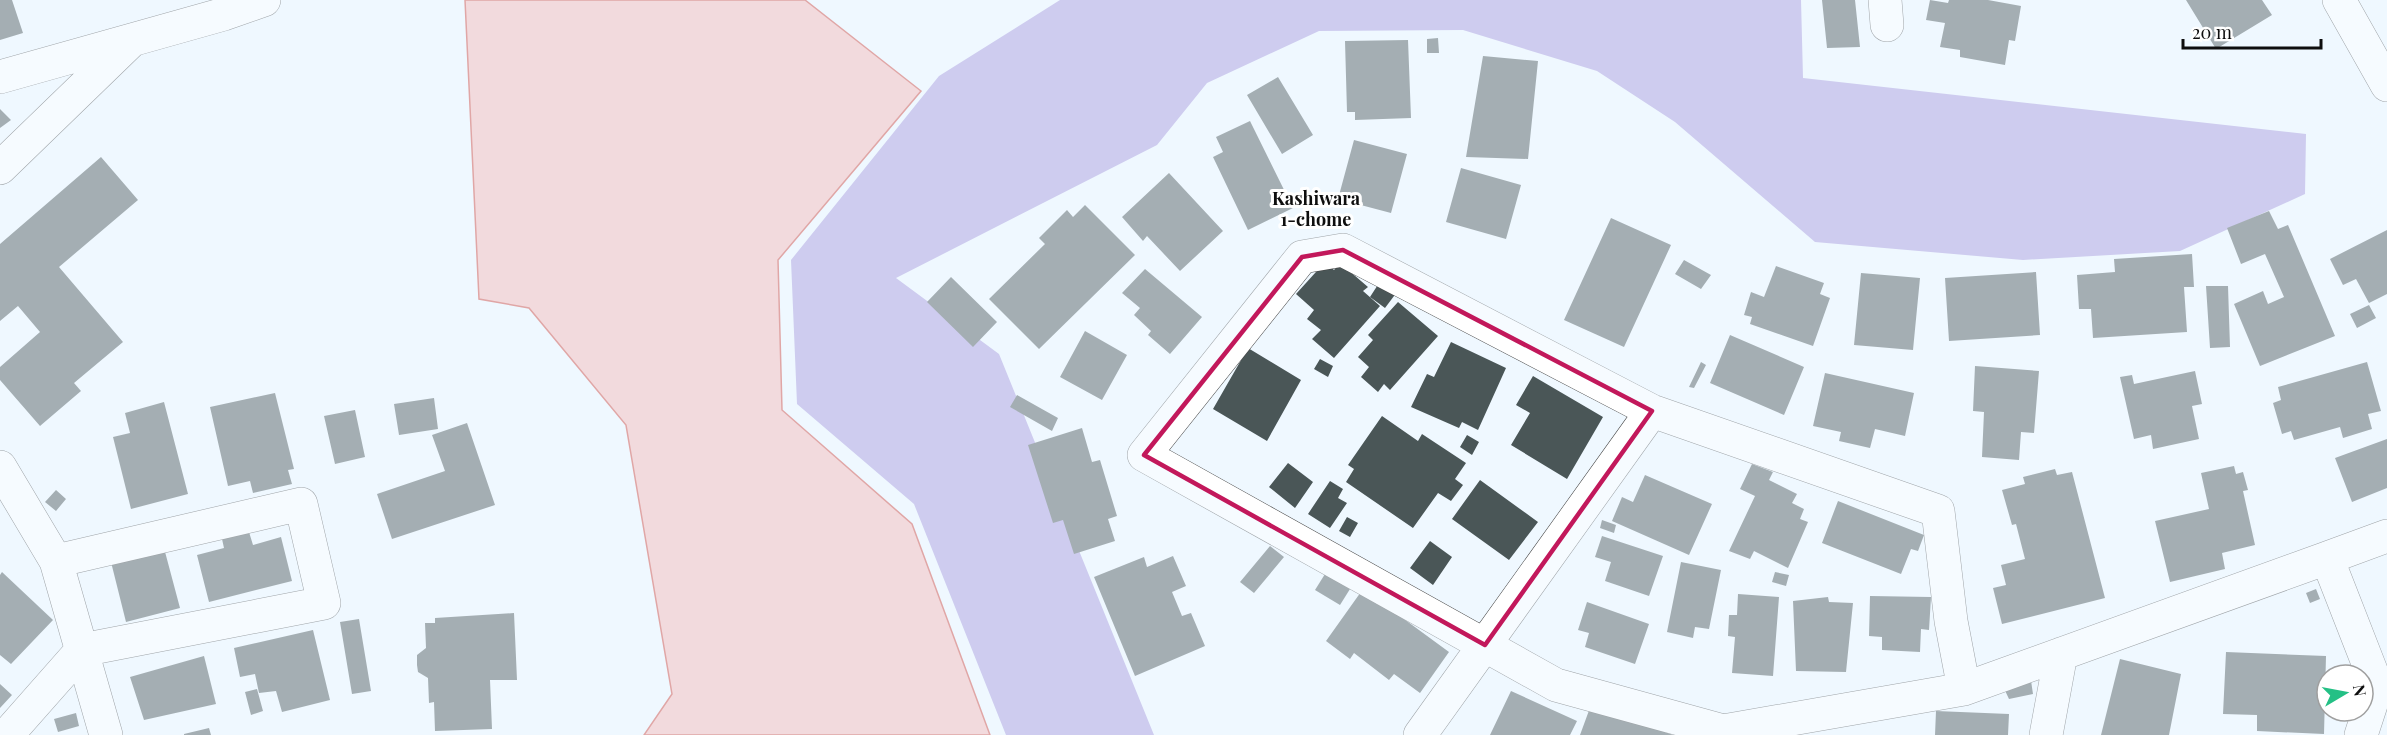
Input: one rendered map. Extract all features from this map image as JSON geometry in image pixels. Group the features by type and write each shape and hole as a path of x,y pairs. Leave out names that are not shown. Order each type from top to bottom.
{"street":[{"path":"0,76 224,14 264,0"},
{"path":"2339,0 2387,85"},
{"path":"0,168 133,39"},
{"path":"1964,689 1951,621 1938,511 1652,411 1343,250 1302,257 1144,455 1556,685 1722,733 1964,689 2387,536"},
{"path":"1420,735 1652,411"},
{"path":"0,467 56,561 106,735"},
{"path":"7,735 82,650 324,603 301,504 56,561"},
{"path":"2327,558 2377,686 2361,735"},
{"path":"2046,735 2061,654"}],"highlighted area":[{"path":"1343,250 1652,411 1485,645 1144,455 1302,257"}],"shaded area":[{"path":"465,0 805,0 921,91 778,260 782,410 912,524 990,735 644,735 672,694 626,425 529,308 479,299"},
{"path":"1060,0 1801,0 1803,78 2306,134 2305,194 2180,251 2023,260 1815,242 1675,122 1597,71 1463,30 1319,31 1207,83 1157,145 896,278 999,354 1154,735 1006,735 914,504 797,404 791,260 939,76"}],"building":[{"path":"0,0 12,0 23,33 0,40"},
{"path":"1822,0 1855,0 1860,47 1827,48"},
{"path":"1930,0 1948,3 1949,0 1988,0 2021,6 2015,41 2009,40 2005,65 1960,57 1960,50 1940,47 1945,23 1926,20"},
{"path":"2186,0 2262,0 2272,15 2216,49"},
{"path":"1438,38 1439,53 1427,53 1427,39"},
{"path":"1408,40 1411,118 1355,120 1355,112 1347,112 1345,41"},
{"path":"1483,56 1538,61 1528,159 1466,157"},
{"path":"1278,77 1313,135 1282,154 1247,95"},
{"path":"0,109 11,120 0,128"},
{"path":"1250,121 1293,208 1248,230 1213,157 1223,152 1216,137"},
{"path":"1354,140 1407,154 1391,213 1338,199"},
{"path":"101,157 138,200 59,267 123,342 74,383 81,391 40,426 0,380 0,367 40,332 18,306 0,321 0,244"},
{"path":"1461,168 1521,185 1506,239 1446,222"},
{"path":"1169,173 1223,231 1180,271 1147,236 1143,241 1122,217"},
{"path":"1085,205 1135,255 1039,349 989,299 1045,244 1039,238 1067,210 1073,217"},
{"path":"2269,211 2278,229 2288,225 2335,336 2260,366 2234,304 2263,291 2268,304 2284,297 2265,254 2241,264 2227,228"},
{"path":"1611,218 1671,245 1624,347 1564,320"},
{"path":"2387,230 2387,294 2369,303 2356,279 2343,285 2330,259"},
{"path":"2192,254 2194,287 2184,287 2187,332 2093,338 2091,309 2079,309 2077,275 2115,272 2114,259"},
{"path":"1684,260 1711,275 1701,289 1675,274"},
{"path":"1325,262 1334,270 1340,263 1368,287 1363,291 1380,306 1334,358 1312,339 1321,330 1307,319 1314,310 1296,294"},
{"path":"1776,266 1824,283 1820,294 1830,298 1813,346 1750,324 1752,317 1744,315 1751,292 1764,297"},
{"path":"1145,269 1202,317 1170,354 1148,335 1151,331 1134,315 1140,308 1122,293"},
{"path":"2036,272 2040,335 1949,341 1945,278"},
{"path":"1861,273 1920,278 1913,350 1854,345"},
{"path":"951,277 997,322 973,347 927,302"},
{"path":"1381,280 1397,292 1385,308 1370,297"},
{"path":"2206,286 2228,286 2230,347 2210,348"},
{"path":"1398,302 1438,336 1390,390 1384,384 1378,392 1361,377 1369,367 1358,357 1373,340 1368,335"},
{"path":"2369,305 2376,318 2357,328 2350,314"},
{"path":"1085,331 1127,355 1102,400 1060,377"},
{"path":"1730,335 1804,367 1784,415 1710,383"},
{"path":"1451,342 1506,368 1478,430 1462,422 1459,428 1411,407 1427,374 1434,377"},
{"path":"1248,348 1301,380 1267,441 1213,409"},
{"path":"1320,359 1333,366 1328,377 1314,369"},
{"path":"1701,362 1706,365 1694,388 1689,387"},
{"path":"2367,362 2381,411 2368,414 2372,429 2343,438 2340,427 2294,440 2291,431 2282,434 2273,403 2281,400 2278,387"},
{"path":"1975,366 2039,371 2034,433 2021,432 2019,460 1982,457 1984,412 1973,411"},
{"path":"2195,371 2202,404 2192,406 2199,439 2153,449 2151,435 2134,439 2120,377 2132,375 2134,384"},
{"path":"1825,373 1914,393 1905,436 1875,429 1870,448 1839,441 1841,432 1813,426"},
{"path":"1533,376 1603,417 1567,479 1511,445 1530,413 1516,405"},
{"path":"275,393 294,469 288,470 292,484 253,493 250,481 228,486 210,407"},
{"path":"1017,395 1058,418 1052,431 1010,407"},
{"path":"434,398 438,429 399,435 394,404"},
{"path":"164,402 188,494 131,509 113,437 130,433 125,413"},
{"path":"355,410 365,457 335,464 324,416"},
{"path":"1382,416 1418,441 1422,434 1466,463 1455,479 1463,485 1451,501 1438,493 1413,528 1346,482 1354,469 1348,465"},
{"path":"467,423 495,505 392,539 377,494 445,471 432,435"},
{"path":"1082,428 1092,462 1100,460 1117,516 1108,519 1115,541 1074,554 1063,520 1053,523 1028,445"},
{"path":"1467,435 1479,442 1472,455 1460,447"},
{"path":"2387,439 2387,488 2352,502 2335,458"},
{"path":"1288,463 1313,482 1295,508 1269,487"},
{"path":"1752,464 1773,472 1769,480 1797,494 1792,503 1804,509 1800,519 1808,522 1788,568 1754,551 1750,559 1729,551 1755,496 1740,489"},
{"path":"2234,466 2236,474 2243,472 2248,490 2243,491 2255,545 2222,553 2225,569 2170,582 2155,521 2209,509 2201,473"},
{"path":"2055,469 2057,475 2072,472 2105,598 2002,624 1993,588 2006,585 2001,565 2025,559 2016,524 2012,525 2002,490 2025,484 2023,477"},
{"path":"1645,475 1712,504 1689,555 1612,521 1622,497 1633,502"},
{"path":"1480,480 1538,522 1509,560 1452,519"},
{"path":"1330,481 1343,489 1338,498 1347,503 1330,528 1308,514"},
{"path":"56,490 66,499 56,511 45,502"},
{"path":"1838,501 1924,535 1918,551 1911,549 1901,574 1822,543"},
{"path":"1347,517 1358,523 1350,537 1339,531"},
{"path":"1602,520 1616,525 1614,533 1600,528"},
{"path":"249,532 253,545 281,537 292,581 209,602 197,555 224,548 222,539"},
{"path":"1602,536 1663,556 1649,596 1605,581 1611,562 1595,557"},
{"path":"1430,541 1452,557 1433,585 1410,568"},
{"path":"1270,546 1284,557 1254,593 1240,582"},
{"path":"164,548 180,608 126,622 111,562"},
{"path":"1173,556 1186,586 1172,592 1182,616 1191,613 1205,646 1135,676 1094,577 1144,557 1147,567"},
{"path":"1681,562 1721,570 1709,629 1695,627 1693,638 1667,632"},
{"path":"2,572 53,620 11,664 0,655 0,575"},
{"path":"1775,572 1789,575 1786,586 1772,582"},
{"path":"1325,574 1350,589 1340,605 1315,590"},
{"path":"1363,589 1449,652 1420,693 1394,674 1389,680 1354,653 1350,659 1326,641"},
{"path":"2316,589 2320,599 2310,603 2306,593"},
{"path":"1738,594 1779,597 1773,676 1732,673 1735,637 1728,636 1729,615 1737,615"},
{"path":"1870,596 1931,597 1929,630 1921,629 1920,652 1882,650 1882,637 1869,636"},
{"path":"1828,597 1829,602 1853,603 1846,672 1796,671 1793,601"},
{"path":"1587,602 1649,624 1635,664 1585,647 1589,633 1578,630"},
{"path":"514,613 517,680 490,680 492,729 435,731 434,702 429,703 428,678 418,672 417,665 417,655 426,648 425,623 435,623 435,618"},
{"path":"359,619 371,691 352,694 340,622"},
{"path":"313,630 330,700 282,712 276,691 259,693 255,674 240,677 234,648"},
{"path":"2226,652 2326,656 2326,663 2315,663 2315,723 2324,723 2324,734 2257,731 2257,715 2223,714"},
{"path":"204,656 216,704 144,720 130,677"},
{"path":"2120,659 2181,674 2169,735 2101,735"},
{"path":"2030,674 2033,694 2009,699 2001,682"},
{"path":"0,684 12,695 0,708"},
{"path":"257,689 263,711 251,715 245,692"},
{"path":"1511,691 1577,721 1570,735 1490,735"},
{"path":"1591,705 1673,735 1580,735"},
{"path":"1936,711 2009,714 2008,735 1935,735"},
{"path":"76,713 79,726 58,732 54,719"},
{"path":"209,728 211,735 184,735 184,734"}],"district":[{"name":"Kashiwara 1-chome","path":"1316,208"}]}
